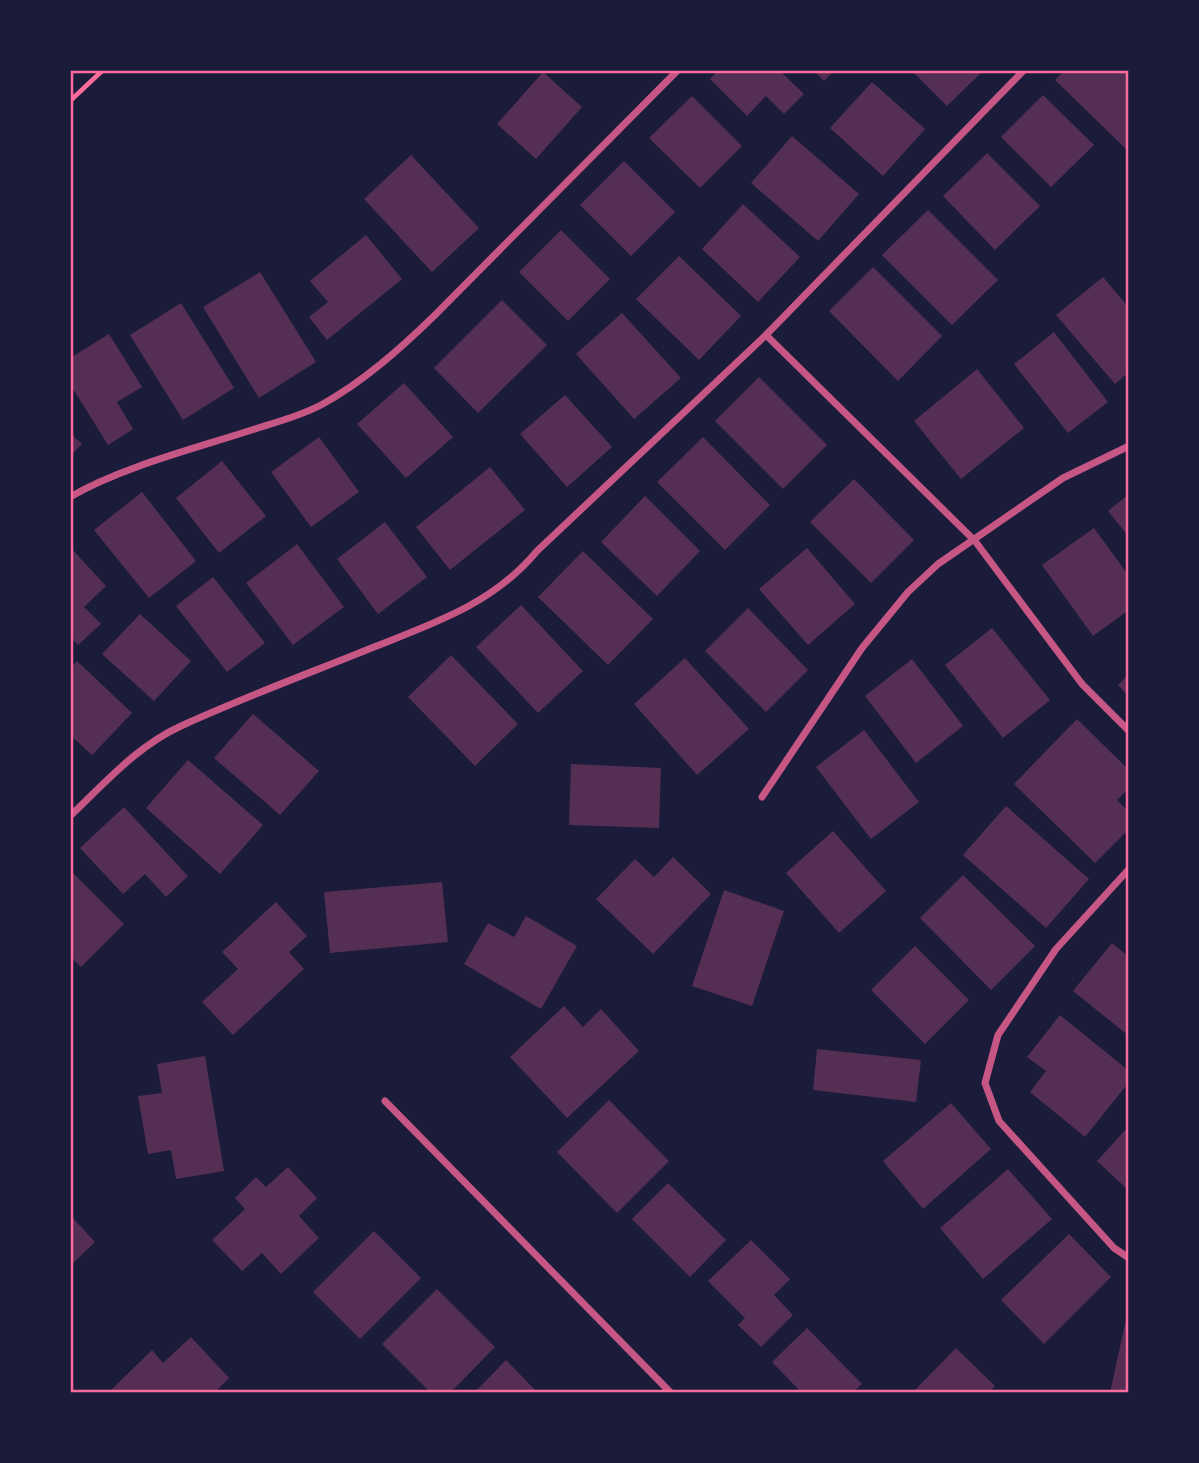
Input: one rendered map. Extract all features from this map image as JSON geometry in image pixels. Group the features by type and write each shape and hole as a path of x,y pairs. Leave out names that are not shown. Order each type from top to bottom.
{"street":[{"path":"70,497 123,473 320,405 364,376 402,347 678,70"},
{"path":"70,816 137,752 179,726 439,621 489,595 520,572 537,551 766,335 1024,70"},
{"path":"766,335 975,541 1082,684 1129,731"},
{"path":"762,797 862,648 908,592 938,565 1063,478 1129,446"},
{"path":"1129,869 1056,949 998,1035 985,1083 999,1121 1114,1248 1129,1258"},
{"path":"385,1101 671,1393"}],"path":[{"path":"70,101 103,70"}],"building":[{"path":"719,70 779,70 804,94 784,114 766,96 747,116 710,79"},
{"path":"813,70 835,70 824,81"},
{"path":"911,70 984,70 947,106"},
{"path":"1065,70 1129,70 1127,150 1055,80"},
{"path":"543,72 582,107 536,159 497,124"},
{"path":"872,82 925,129 883,176 830,128"},
{"path":"1043,95 1094,145 1051,187 1001,137"},
{"path":"692,96 742,146 700,188 649,138"},
{"path":"792,136 859,194 818,241 751,183"},
{"path":"987,153 1040,206 995,250 943,196"},
{"path":"411,155 479,228 432,272 364,199"},
{"path":"624,161 675,212 631,256 580,205"},
{"path":"743,204 800,257 758,302 702,249"},
{"path":"928,210 998,280 952,325 882,255"},
{"path":"561,230 610,279 568,321 519,272"},
{"path":"366,235 402,279 327,340 309,317 328,302 310,281"},
{"path":"679,256 741,316 699,360 636,299"},
{"path":"873,267 942,336 898,381 829,311"},
{"path":"260,272 316,362 259,398 203,307"},
{"path":"1103,277 1129,308 1129,372 1115,384 1056,315"},
{"path":"502,300 547,345 478,413 434,368"},
{"path":"181,303 234,388 183,420 130,335"},
{"path":"622,313 681,378 634,419 576,354"},
{"path":"1054,332 1108,402 1068,433 1014,364"},
{"path":"109,334 142,387 117,402 133,429 108,445 70,384 70,358"},
{"path":"977,369 1024,428 961,479 914,421"},
{"path":"759,377 827,445 783,489 715,421"},
{"path":"404,383 453,437 406,478 357,424"},
{"path":"565,395 612,447 567,487 520,434"},
{"path":"70,433 82,444 70,456"},
{"path":"319,437 359,492 311,527 271,472"},
{"path":"703,437 770,505 725,550 657,482"},
{"path":"222,461 266,516 219,553 176,498"},
{"path":"490,467 525,510 450,570 416,527"},
{"path":"854,479 914,540 871,583 810,522"},
{"path":"142,492 196,561 149,598 94,530"},
{"path":"1129,494 1129,537 1108,511"},
{"path":"645,496 700,551 657,596 601,542"},
{"path":"385,522 427,577 378,614 337,559"},
{"path":"1094,528 1129,576 1129,610 1093,636 1042,565"},
{"path":"297,544 344,607 293,645 246,583"},
{"path":"70,547 106,586 84,607 101,624 78,645 70,636"},
{"path":"807,548 855,604 808,645 759,589"},
{"path":"583,551 653,619 608,665 538,597"},
{"path":"213,577 265,643 227,672 176,606"},
{"path":"521,605 583,671 538,713 476,647"},
{"path":"748,608 808,670 766,712 705,651"},
{"path":"140,614 191,661 154,701 102,654"},
{"path":"992,628 1050,700 1003,738 945,665"},
{"path":"451,655 518,724 475,766 408,697"},
{"path":"685,658 749,729 697,775 634,704"},
{"path":"912,659 963,726 916,763 865,696"},
{"path":"77,661 132,713 92,755 70,735 70,669"},
{"path":"1129,674 1129,697 1118,685"},
{"path":"253,714 319,771 280,815 214,758"},
{"path":"1077,719 1129,770 1129,788 1117,800 1129,812 1129,829 1095,863 1014,784"},
{"path":"864,730 919,802 871,839 816,767"},
{"path":"188,760 263,825 220,874 146,808"},
{"path":"571,764 661,768 659,828 569,825"},
{"path":"1006,806 1089,879 1046,928 963,855"},
{"path":"124,807 188,876 166,897 145,874 123,894 80,848"},
{"path":"833,831 886,891 839,933 786,873"},
{"path":"673,857 711,894 653,954 596,899 635,859 654,877"},
{"path":"70,870 124,924 81,967 70,956"},
{"path":"963,875 1035,946 991,990 920,918"},
{"path":"442,882 448,942 330,953 324,892"},
{"path":"724,890 784,911 752,1006 692,986"},
{"path":"276,902 307,936 289,952 304,969 233,1035 202,1002 238,969 222,952"},
{"path":"526,916 577,946 541,1009 464,964 488,923 514,937"},
{"path":"1112,943 1129,957 1129,1036 1073,991"},
{"path":"915,946 969,1000 925,1044 871,990"},
{"path":"564,1006 583,1027 601,1009 639,1051 567,1118 510,1057"},
{"path":"1060,1015 1129,1071 1129,1082 1085,1137 1030,1092 1046,1071 1027,1057"},
{"path":"817,1049 921,1060 916,1102 813,1090"},
{"path":"205,1056 224,1171 176,1179 171,1150 148,1154 138,1096 162,1093 157,1064"},
{"path":"609,1100 669,1161 617,1213 557,1152"},
{"path":"951,1103 991,1149 923,1209 883,1161"},
{"path":"1129,1126 1129,1191 1097,1161"},
{"path":"288,1167 317,1198 299,1216 319,1238 281,1274 262,1253 242,1271 212,1240 245,1209 235,1198 256,1177 266,1187"},
{"path":"1008,1169 1052,1219 983,1279 940,1228"},
{"path":"668,1183 726,1240 690,1277 632,1219"},
{"path":"70,1215 95,1242 70,1266"},
{"path":"374,1231 421,1278 360,1339 313,1292"},
{"path":"1069,1234 1111,1277 1044,1344 1001,1300"},
{"path":"751,1240 790,1279 774,1295 793,1315 761,1347 738,1325 745,1318 708,1281"},
{"path":"437,1289 495,1347 450,1393 431,1393 382,1344"},
{"path":"1128,1310 1129,1393 1110,1393"},
{"path":"807,1328 862,1384 852,1393 802,1393 772,1362"},
{"path":"191,1337 229,1378 214,1393 108,1393 152,1350 163,1363"},
{"path":"956,1348 995,1386 988,1393 912,1393"},
{"path":"506,1360 538,1393 474,1393"}]}
